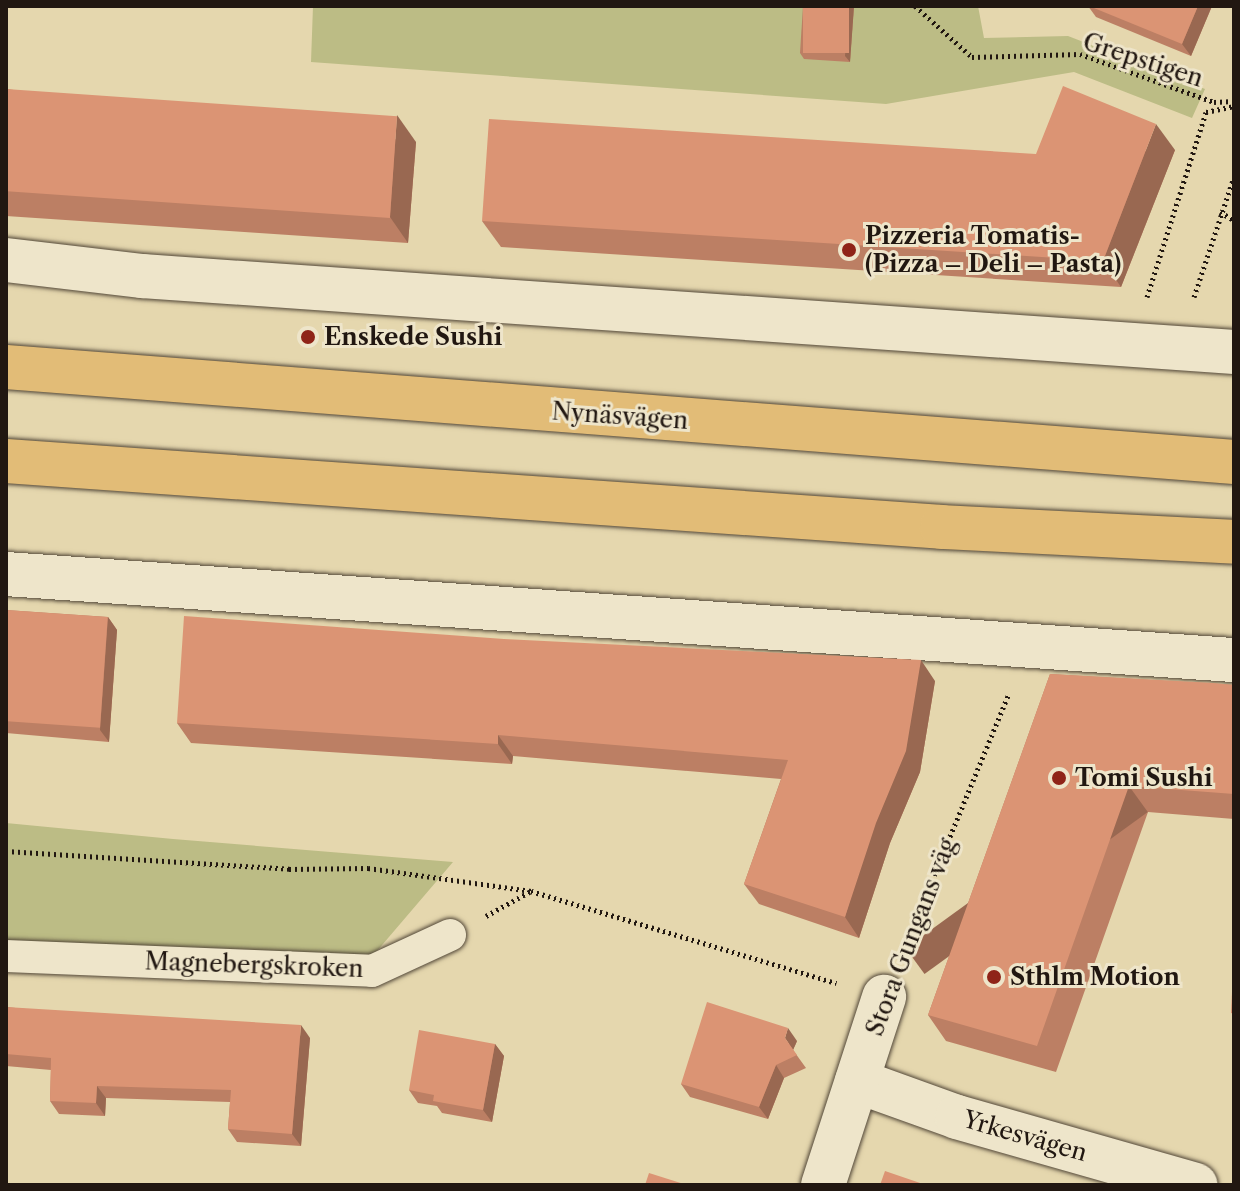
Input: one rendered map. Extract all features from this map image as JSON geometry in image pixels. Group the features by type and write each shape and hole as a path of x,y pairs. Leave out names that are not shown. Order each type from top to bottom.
{"highway":[{"name":"Nynäsvägen","path":"6,367 1234,462"},
{"path":"6,461 942,527 1234,542"}],"street":[{"path":"6,260 142,276 1234,352"},
{"path":"6,574 1234,660"},
{"name":"Stora Gungans väg","path":"823,1185 884,997"},
{"name":"Yrkesvägen","path":"857,1081 957,1117 1195,1185"}],"lane":[{"name":"Magnebergskroken","path":"6,956 372,971 450,935"}],"path":[{"name":"Grepstigen","path":"915,6 972,57 1080,54 1214,102 1234,103"},
{"path":"1144,306 1206,112 1234,103"},
{"path":"1194,297 1234,177"},
{"path":"1220,212 1234,220"},
{"name":"Stora Gungans väg","path":"884,997 1009,694"},
{"path":"6,851 289,869 368,868 531,891 884,997"},
{"path":"450,935 531,891"}],"green space":[{"path":"313,6 978,6 984,38 1068,36 1205,89 1192,118 1074,72 886,104 311,62"},
{"path":"6,823 453,862 371,958 6,943"}],"building":[{"path":"803,6 849,6 849,53 803,53"},
{"path":"1089,6 1198,6 1182,44"},
{"path":"1063,86 1156,124 1103,261 482,221 489,119 1036,154"},
{"path":"6,89 397,116 390,218 6,191"},
{"path":"6,610 108,617 100,728 6,721"},
{"path":"184,616 504,639 921,660 906,751 876,823 845,917 744,884 788,760 498,735 498,744 177,723"},
{"path":"1050,674 1234,685 1234,794 1129,786 1037,1046 928,1015"},
{"path":"1234,951 1234,1014 1231,1013"},
{"path":"707,1002 788,1028 785,1038 797,1055 776,1065 759,1107 681,1084"},
{"path":"6,1007 301,1025 292,1134 228,1129 231,1090 97,1086 96,1103 50,1101 51,1058 6,1054"},
{"path":"419,1030 495,1044 483,1110 433,1101 434,1095 409,1090"},
{"path":"885,1171 926,1185 880,1185"},
{"path":"649,1173 687,1185 645,1185"}],"place":[{"name":"Pizzeria Tomatis- (Pizza – Deli – Pasta)","path":"849,250"},
{"name":"Enskede Sushi","path":"308,337"},
{"name":"Tomi Sushi","path":"1059,778"},
{"name":"Sthlm Motion","path":"994,977"}]}
